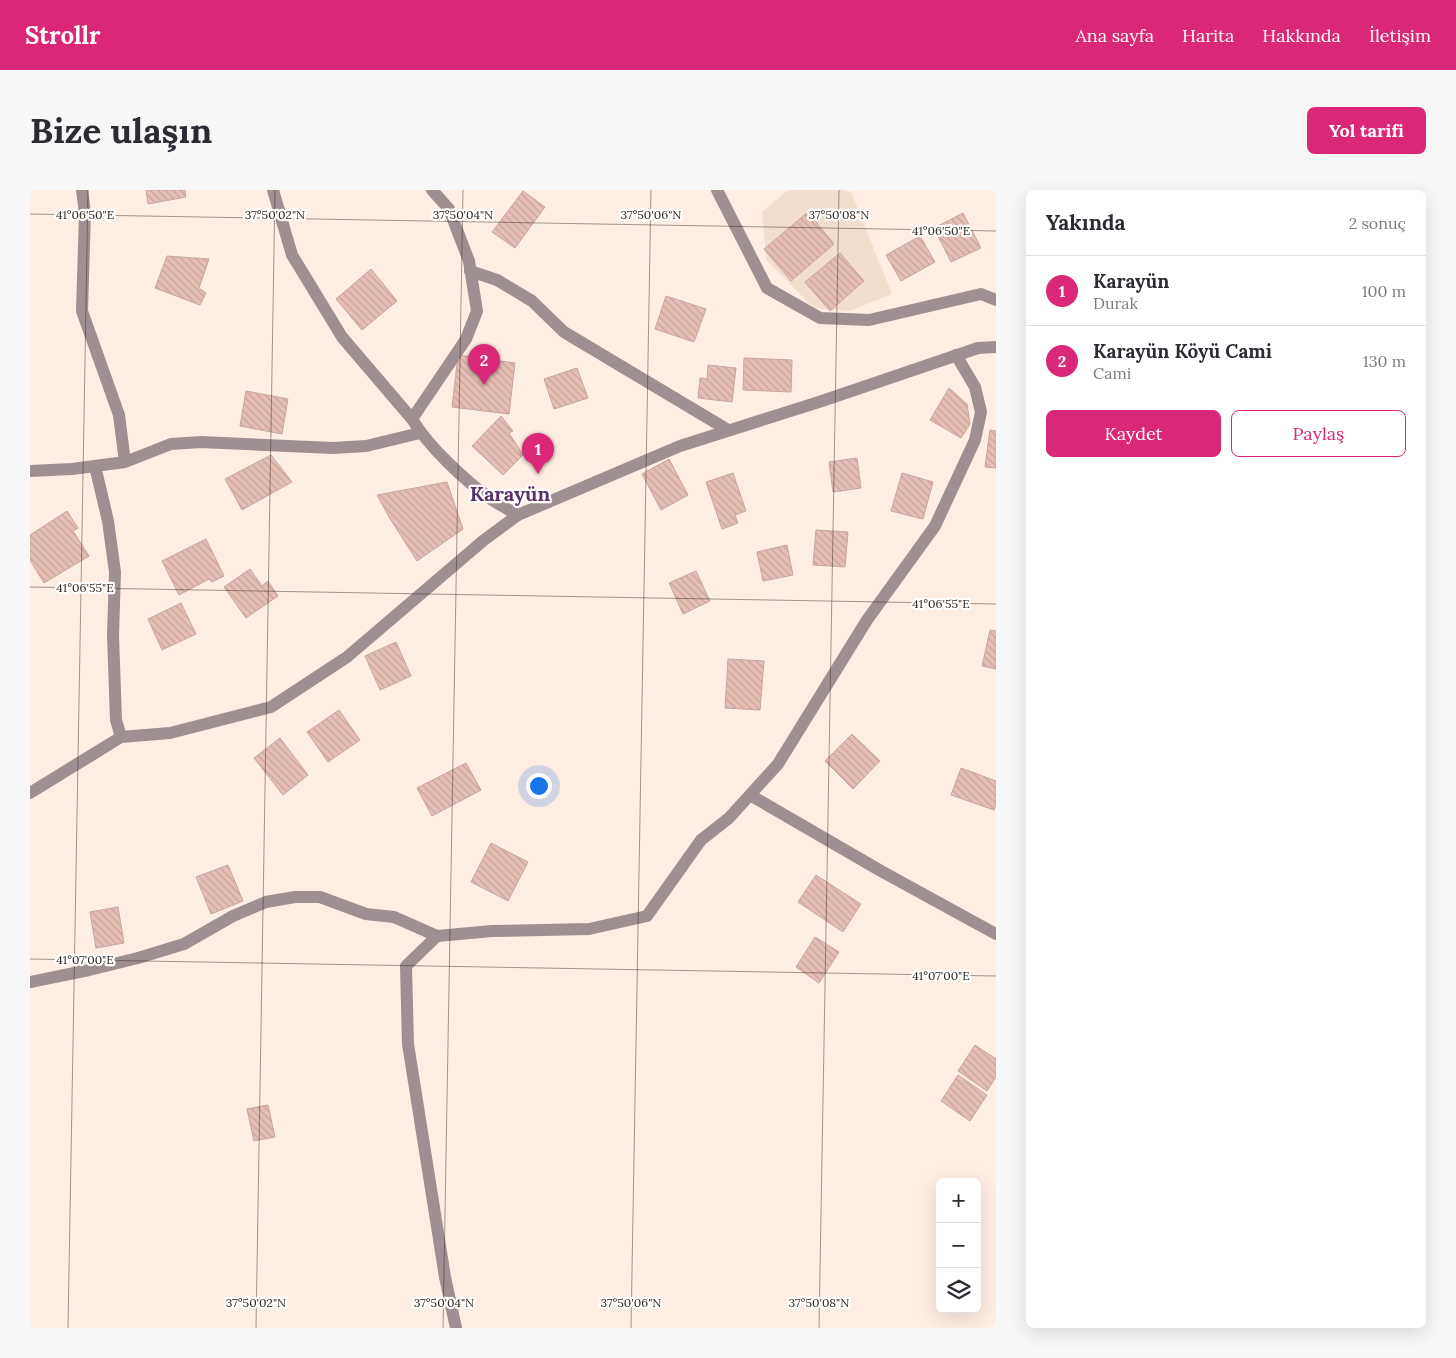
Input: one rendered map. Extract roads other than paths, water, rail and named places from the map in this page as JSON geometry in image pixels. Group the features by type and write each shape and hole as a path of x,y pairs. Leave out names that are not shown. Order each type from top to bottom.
{"street":[{"path":"82,190 85,213 82,311 119,415 125,462"},
{"path":"273,190 292,256 342,337 412,419 420,433 456,470 491,499 518,515"},
{"path":"412,419 466,339 477,311 469,261 449,209 432,190"},
{"path":"719,191 768,288 820,318 869,320 981,294 996,300"},
{"path":"470,271 497,280 532,301 564,332 728,430"},
{"path":"30,793 121,738 170,734 271,707 347,657 484,540 518,515 680,446 822,401 978,348 996,346"},
{"path":"30,982 138,958 184,944 233,916 266,902 294,897 320,897 366,914 394,917 437,936 492,931 589,928 647,916 701,840 730,818 778,764 868,620 935,526 975,440 981,412 975,387 956,355"},
{"path":"30,471 125,462 170,444 201,442 334,448 366,446 420,433"},
{"path":"95,466 108,521 115,572 113,635 116,720 121,738"},
{"path":"750,795 881,871 996,934"},
{"path":"437,936 406,966 408,1044 445,1277 456,1328"}],"place":[{"name":"Karayün Köyü Cami","path":"484,385"},
{"name":"Karayün","path":"538,474"}],"district":[{"name":"Karayün","path":"510,494"}]}
